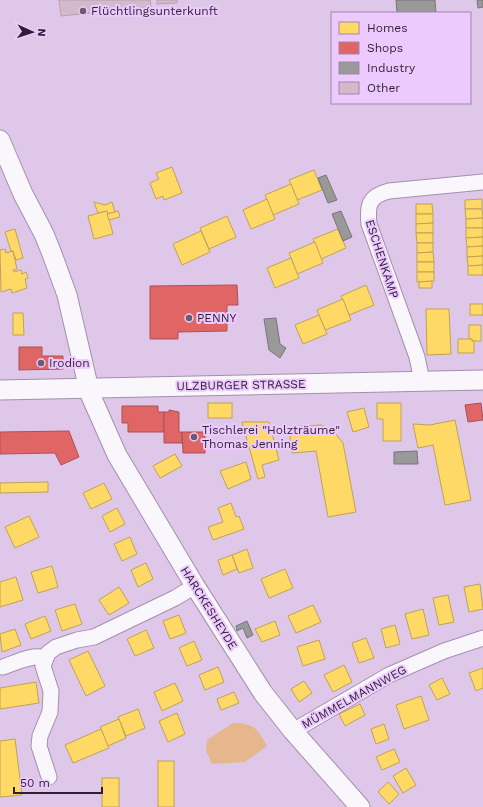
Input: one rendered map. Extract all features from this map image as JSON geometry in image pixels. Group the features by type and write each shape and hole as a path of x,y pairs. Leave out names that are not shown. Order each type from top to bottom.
{"main road":[{"name":"HARCKESHEYDE","path":"0,140 23,194 44,234 67,295 89,388 117,454 195,586 263,693 293,731 360,807"},
{"name":"ULZBURGER STRASSE","path":"0,390 483,380"}],"street":[{"name":"ESCHENKAMP","path":"422,381 417,357 369,224 368,210 372,198 380,193 483,182"},
{"path":"49,776 39,746 40,736 50,712 51,702 51,691 43,666 48,653 56,647 77,640 94,637 175,598 195,586"},
{"name":"MÜMMELMANNWEG","path":"293,731 389,675 444,651 483,638"},
{"path":"3,667 34,657 41,656 45,658"}],"shaded area":[{"path":"233,723 246,724 254,728 261,735 267,746 245,762 212,764 206,751 207,740"}],"building: Homes":[{"path":"172,167 182,193 164,200 163,196 156,199 150,183 159,179 156,173"},
{"path":"314,170 322,190 297,200 289,180"},
{"path":"291,184 299,204 273,215 265,195"},
{"path":"267,199 275,219 251,229 243,210"},
{"path":"482,199 482,209 465,209 465,200"},
{"path":"94,202 105,205 112,202 115,212 107,214 107,211 98,213"},
{"path":"416,204 432,204 433,214 416,214"},
{"path":"465,209 482,209 483,218 466,219"},
{"path":"107,211 113,234 94,239 88,216"},
{"path":"118,211 120,217 109,220 107,214"},
{"path":"416,214 433,214 433,223 416,224"},
{"path":"227,216 236,237 209,249 200,228"},
{"path":"483,218 483,228 466,228 466,219"},
{"path":"433,223 433,233 416,233 416,224"},
{"path":"466,228 483,228 483,237 466,238"},
{"path":"15,229 23,258 16,260 13,251 11,251 5,232"},
{"path":"338,229 346,248 321,259 313,239"},
{"path":"201,231 210,252 182,265 173,244"},
{"path":"416,233 433,233 433,243 417,243"},
{"path":"483,237 483,246 467,247 466,238"},
{"path":"315,242 323,263 297,274 289,253"},
{"path":"417,243 433,243 433,252 417,253"},
{"path":"483,246 483,256 467,257 467,247"},
{"path":"5,249 6,253 13,251 17,269 13,270 14,272 21,270 22,274 26,272 28,278 25,279 27,288 12,293 11,289 1,292 0,250"},
{"path":"433,252 434,262 417,262 417,253"},
{"path":"483,256 483,265 468,266 467,257"},
{"path":"291,258 299,278 275,288 267,268"},
{"path":"417,262 434,262 434,272 417,272"},
{"path":"483,265 483,275 468,275 468,266"},
{"path":"417,272 434,272 434,281 417,282"},
{"path":"432,281 432,288 419,288 419,282"},
{"path":"366,285 374,305 349,315 341,296"},
{"path":"343,299 351,320 325,330 317,310"},
{"path":"470,304 483,304 483,315 470,315"},
{"path":"426,309 449,309 451,354 427,355"},
{"path":"13,313 23,313 24,335 13,335"},
{"path":"319,315 327,334 303,344 295,325"},
{"path":"469,325 481,325 481,341 472,341 472,339 469,339"},
{"path":"458,339 472,339 472,341 474,341 474,353 458,353"},
{"path":"208,403 232,403 232,418 208,418"},
{"path":"377,403 401,403 401,441 383,441 383,419 377,419"},
{"path":"364,408 369,427 353,432 347,412"},
{"path":"455,420 471,500 445,505 433,445 418,448 413,424 430,425"},
{"path":"242,422 269,422 279,460 262,465 265,477 258,479"},
{"path":"321,425 334,432 343,443 356,512 328,517 316,451 292,453 289,427"},
{"path":"175,454 182,466 160,478 153,466"},
{"path":"246,462 251,479 228,489 220,471"},
{"path":"48,482 48,492 0,493 0,483"},
{"path":"104,483 112,499 91,509 83,493"},
{"path":"231,503 236,517 239,516 244,529 213,540 208,527 223,522 218,508"},
{"path":"117,508 125,524 110,532 102,516"},
{"path":"29,516 39,537 15,548 5,527"},
{"path":"130,537 137,554 122,561 114,544"},
{"path":"247,549 253,568 239,573 232,555"},
{"path":"232,555 237,569 223,575 218,560"},
{"path":"146,563 153,579 138,587 131,570"},
{"path":"52,566 58,587 38,593 31,572"},
{"path":"285,569 293,588 269,598 261,579"},
{"path":"16,577 23,600 0,607 0,582"},
{"path":"480,584 483,609 469,612 464,587"},
{"path":"119,587 129,603 109,615 99,600"},
{"path":"448,595 454,622 439,625 433,598"},
{"path":"75,604 82,624 62,631 55,610"},
{"path":"313,605 321,622 296,633 288,616"},
{"path":"423,609 429,635 412,639 405,614"},
{"path":"179,615 186,633 170,639 163,621"},
{"path":"45,616 51,631 31,639 25,624"},
{"path":"275,621 280,635 262,642 255,629"},
{"path":"395,625 400,644 386,648 381,629"},
{"path":"15,629 21,645 2,652 0,634"},
{"path":"146,630 154,648 135,656 127,639"},
{"path":"366,638 374,658 359,663 352,643"},
{"path":"319,640 325,659 303,666 297,647"},
{"path":"194,641 202,660 187,666 179,648"},
{"path":"88,651 105,686 86,696 69,660"},
{"path":"344,665 352,682 333,692 324,675"},
{"path":"218,667 224,682 205,690 199,675"},
{"path":"483,668 483,688 476,691 469,673"},
{"path":"442,678 450,694 437,700 429,685"},
{"path":"304,681 312,693 299,702 291,689"},
{"path":"36,682 39,703 0,709 0,688"},
{"path":"175,683 183,701 162,711 154,692"},
{"path":"234,692 239,703 221,710 217,699"},
{"path":"421,696 429,720 404,729 396,705"},
{"path":"360,704 365,715 345,726 339,714"},
{"path":"138,709 145,728 126,736 118,717"},
{"path":"177,713 185,734 168,742 159,721"},
{"path":"119,719 126,738 108,746 100,727"},
{"path":"384,724 389,739 376,744 371,729"},
{"path":"101,729 109,748 73,763 65,745"},
{"path":"15,739 22,795 0,797 0,741"},
{"path":"394,749 400,762 382,770 376,757"},
{"path":"158,761 174,761 174,807 158,807"},
{"path":"406,768 416,785 403,793 393,776"},
{"path":"102,778 119,778 119,807 102,807"},
{"path":"388,782 399,794 389,804 378,792"}],"building: Shops":[{"name":"PENNY","path":"237,285 238,305 227,305 227,331 178,332 178,339 150,339 150,286"},
{"name":"Irodion","path":"19,347 42,347 42,356 63,356 63,369 19,370"},
{"path":"481,403 483,420 468,422 465,405"},
{"path":"122,406 158,406 158,412 164,412 164,432 128,432 128,423 122,423"},
{"path":"169,410 179,412 179,432 182,432 182,443 164,443 164,412 169,412"},
{"path":"69,431 79,457 61,465 55,453 0,454 0,432"},
{"name":"Tischlerei \"Holzträume\" Thomas Jenning","path":"182,432 205,432 205,453 183,453"}],"building: Industry":[{"path":"396,0 435,0 436,12 397,12"},
{"path":"477,0 483,0 483,7 478,8"},
{"path":"326,175 337,200 328,203 318,178"},
{"path":"341,211 352,237 343,241 332,214"},
{"path":"276,318 280,344 286,348 280,358 269,350 264,319"},
{"path":"417,451 418,464 394,464 394,452"},
{"path":"247,621 253,635 247,638 243,628 237,631 236,626"}],"building: Other":[{"name":"Flüchtlingsunterkunft","path":"59,0 150,0 151,7 61,16"},
{"path":"157,0 177,0 177,3 157,4"}],"place":[{"name":"Flüchtlingsunterkunft","path":"83,11"},
{"name":"PENNY","path":"189,318"},
{"name":"Irodion","path":"41,363"},
{"name":"Tischlerei \"Holzträume\" Thomas Jenning","path":"194,437"}]}
